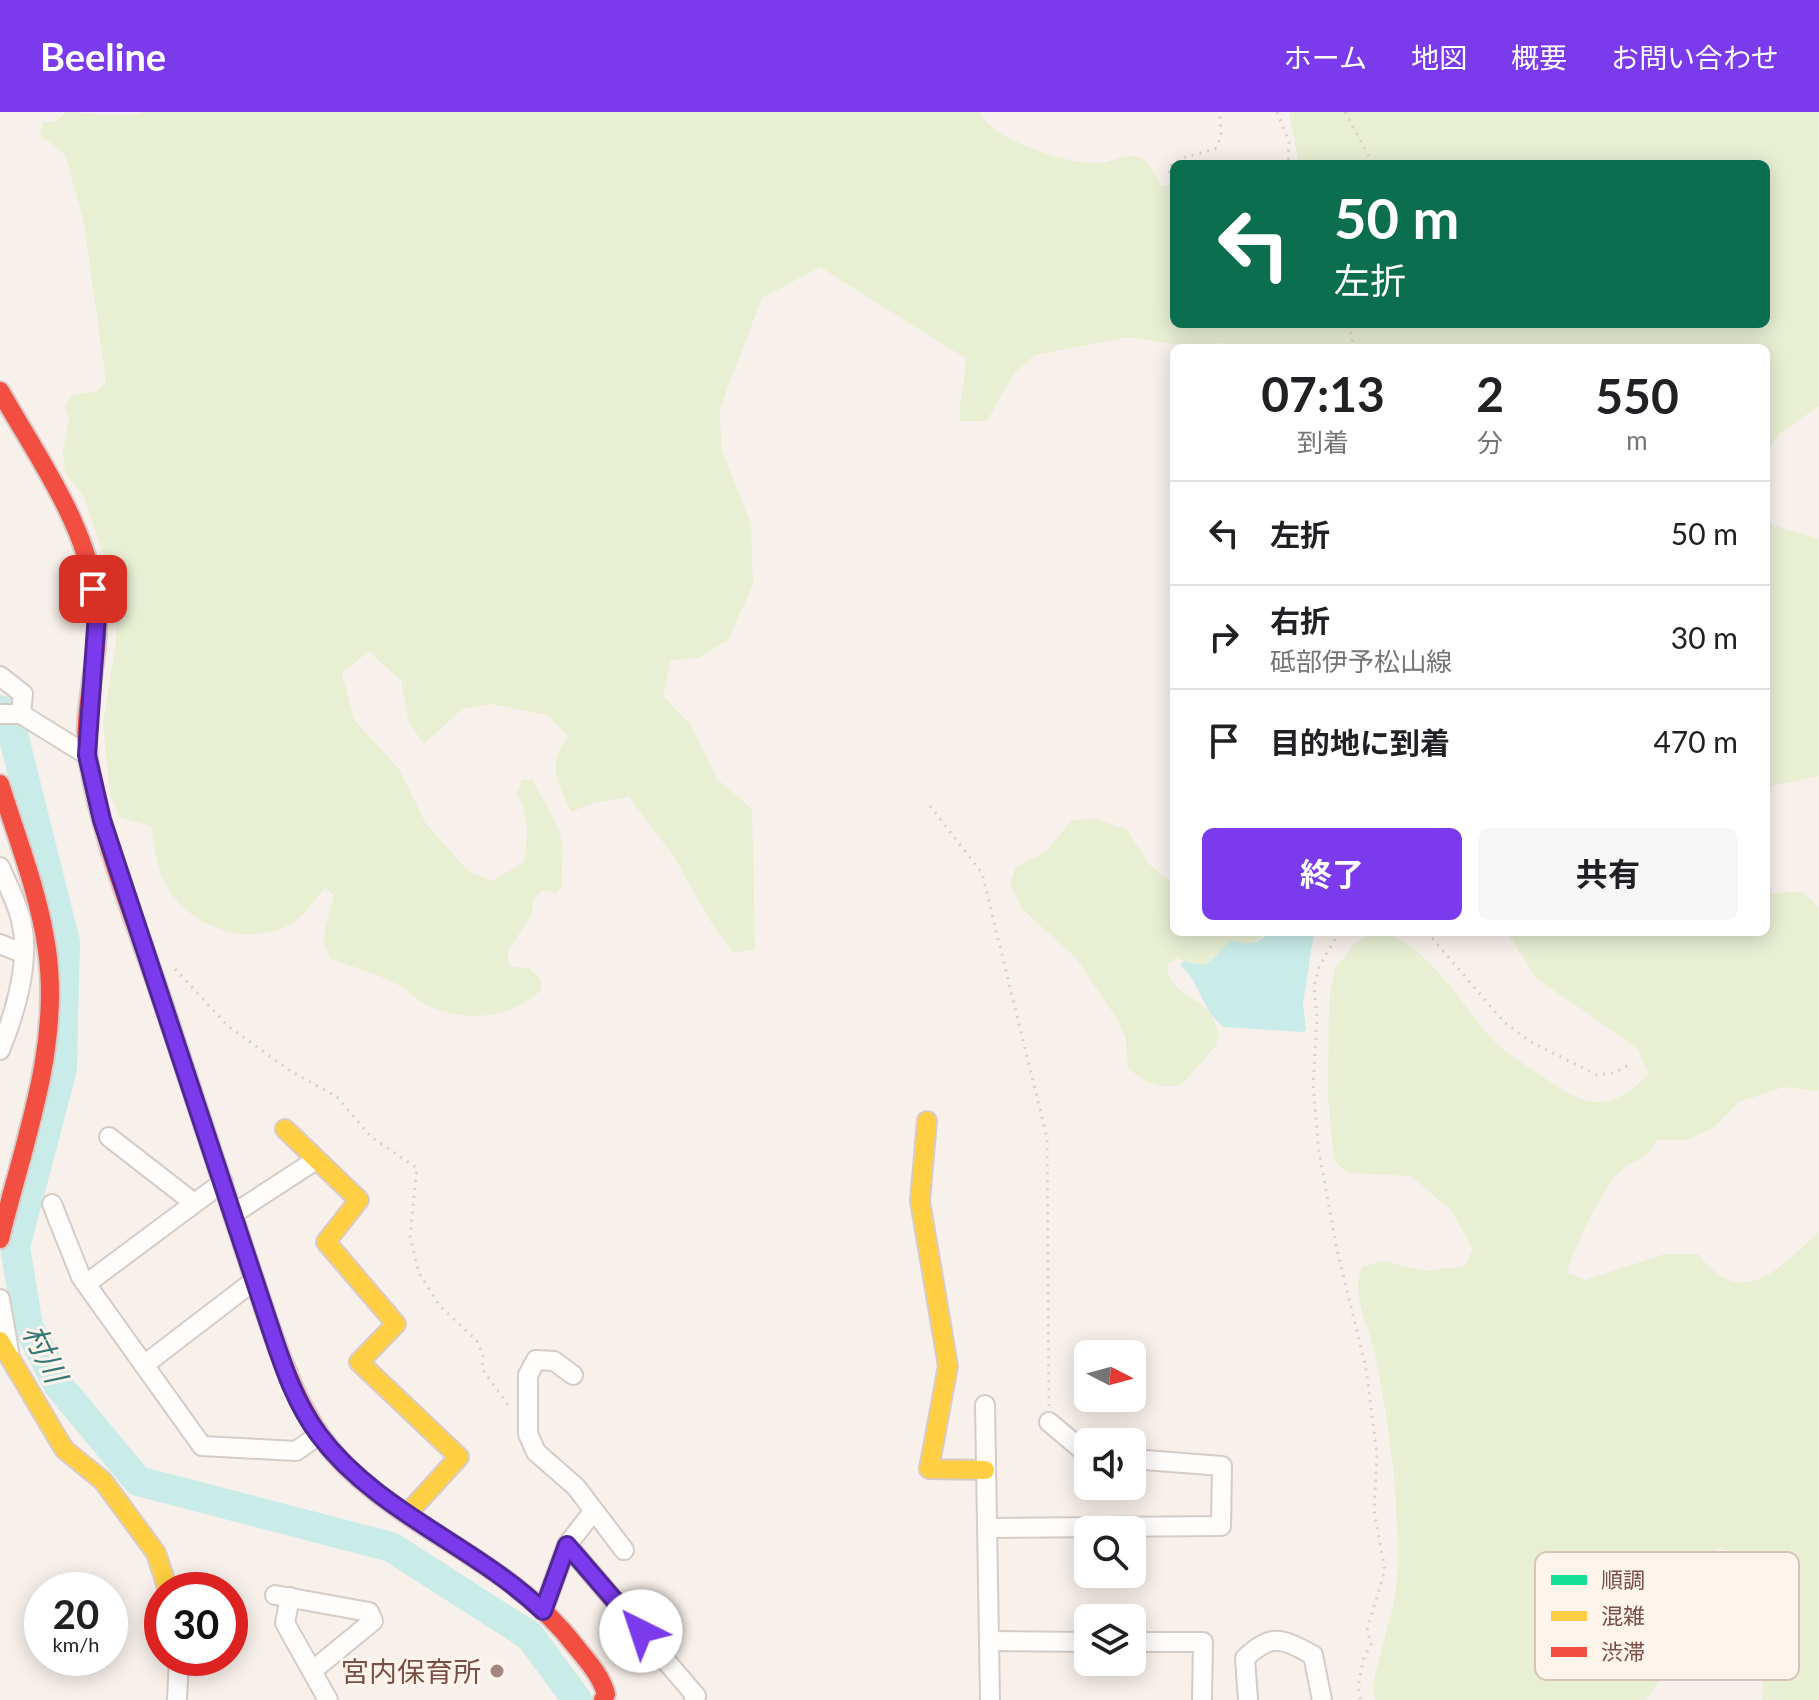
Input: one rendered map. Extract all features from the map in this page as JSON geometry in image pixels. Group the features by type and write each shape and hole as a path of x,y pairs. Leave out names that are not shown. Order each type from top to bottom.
{"street":[{"path":"0,391 69,514 90,564 97,614 87,755 102,820 288,1380 319,1435 348,1468 408,1513 487,1563 543,1611 590,1663 609,1698"},
{"path":"0,676 23,694 21,714"},
{"path":"0,714 21,714 87,755"},
{"path":"0,784 3,807 47,948 51,1013 44,1060 0,1239"},
{"path":"0,867 22,921 22,953 14,1011 0,1050"},
{"path":"0,944 22,953"},
{"path":"927,1121 920,1201 948,1366 929,1469 985,1470"},
{"path":"285,1129 359,1200 326,1242 396,1324 359,1362 459,1457 408,1513"},
{"path":"109,1137 194,1203"},
{"path":"233,1214 316,1160"},
{"path":"86,1284 223,1182"},
{"path":"52,1204 86,1284 202,1446 296,1451 319,1435"},
{"path":"144,1365 255,1280"},
{"path":"0,1299 10,1359"},
{"path":"0,1341 64,1449 103,1481 156,1553 162,1572"},
{"path":"573,1375 554,1361 536,1360 528,1375 528,1434 536,1452 576,1487 592,1513 624,1550"},
{"path":"985,1405 990,1700"},
{"path":"1049,1422 1074,1443"},
{"path":"987,1528 1221,1526 1222,1466 1146,1460"},
{"path":"543,1611 567,1545 592,1513"},
{"path":"567,1545 696,1696 694,1700"},
{"path":"312,1671 373,1621 369,1612 353,1606 283,1596 285,1623 328,1700"},
{"path":"1248,1700 1245,1658 1262,1643 1283,1639 1313,1655 1322,1700"},
{"path":"989,1641 1074,1642"},
{"path":"1146,1642 1203,1642 1202,1700"},
{"path":"177,1700 178,1676"}],"path":[{"path":"1179,160 1215,149 1221,137 1220,112"},
{"path":"1277,112 1289,142 1288,160"},
{"path":"1345,112 1371,160"},
{"path":"930,806 982,873 1047,1138 1049,1422"},
{"path":"1337,936 1319,967 1314,987 1317,1018 1313,1084 1319,1152 1337,1250 1366,1368 1377,1454 1374,1511 1385,1570 1367,1630 1371,1644 1363,1660 1358,1688 1361,1700"},
{"path":"1430,936 1504,1022 1518,1033 1597,1075 1614,1073 1629,1065"}],"green space":[{"path":"67,112 117,115 142,112 980,112 987,123 1000,133 1034,150 1088,163 1138,157 1149,165 1161,186 1170,185 1170,328 1770,328 1770,160 1298,160 1289,112 1819,112 1819,406 1778,435 1770,447 1770,344 1174,344 1128,337 1035,355 1014,373 987,421 960,421 965,358 820,267 762,298 720,408 721,447 751,525 753,584 728,640 698,658 671,660 663,696 690,724 717,779 752,809 755,949 734,953 711,922 673,855 629,797 593,803 571,812 556,774 557,756 568,736 547,715 492,704 462,709 424,744 409,723 401,681 369,651 342,673 354,720 399,769 426,824 469,872 492,881 524,862 527,827 517,794 522,780 532,780 560,835 562,887 556,893 543,890 534,899 531,916 507,952 510,967 529,968 541,980 541,990 529,1000 503,1012 461,1015 431,1007 392,982 330,958 323,938 334,895 325,888 296,921 273,931 234,933 199,919 170,892 161,875 151,826 119,817 110,794 103,725 116,641 118,599 84,497 65,473 63,452 69,419 65,406 72,395 98,391 106,381 84,223 65,154 40,135 43,122 55,122"},
{"path":"1770,523 1819,539 1819,776 1770,786"},
{"path":"1095,818 1127,830 1149,864 1170,882 1170,936 1263,936 1253,943 1226,948 1210,963 1197,966 1177,958 1168,964 1168,973 1175,986 1208,1011 1219,1034 1216,1046 1181,1085 1152,1084 1128,1068 1126,1039 1117,1019 1076,958 1022,909 1010,884 1016,867 1046,852 1071,821"},
{"path":"1802,891 1819,908 1819,1091 1784,1087 1739,1102 1714,1127 1687,1140 1657,1140 1642,1158 1624,1167 1612,1180 1589,1220 1567,1273 1585,1280 1665,1254 1698,1254 1714,1271 1730,1280 1745,1282 1760,1279 1774,1271 1819,1232 1819,1700 1762,1700 1763,1680 1799,1680 1799,1552 1730,1552 1720,1547 1714,1552 1535,1552 1535,1680 1660,1680 1645,1700 1375,1700 1373,1685 1396,1589 1397,1522 1385,1409 1375,1354 1359,1299 1359,1278 1362,1267 1384,1261 1425,1271 1465,1266 1473,1249 1451,1210 1411,1176 1347,1173 1334,1160 1328,1096 1329,999 1335,969 1354,944 1367,936 1391,936 1426,959 1485,1031 1509,1054 1572,1095 1597,1102 1609,1101 1621,1096 1649,1074 1637,1048 1536,978 1510,936 1770,936 1770,894"}],"water":[{"path":"1313,936 1303,1004 1306,1030 1303,1032 1224,1027 1210,1013 1180,965 1184,960 1207,963 1231,941 1256,942 1265,937"}],"waterway":[{"name":"村川","path":"0,710 12,730 65,942 62,1069 15,1247 28,1326 59,1386 138,1481 391,1547 530,1636 577,1700"}],"traffic: fast":[{"path":"165,1009 264,1309"}],"traffic: slow":[{"path":"927,1121 920,1201 948,1366 929,1469 985,1470"},
{"path":"285,1129 359,1200 326,1242 396,1324 359,1362 459,1457 408,1513"},
{"path":"0,1341 64,1449 103,1481 156,1553 162,1572"}],"traffic: jam":[{"path":"0,391 61,497 85,553 93,582 97,629 87,724 88,758 111,854 165,1009"},
{"path":"0,784 39,908 50,987 49,1023 37,1096 0,1239"},
{"path":"264,1309 297,1394 332,1451 376,1492 495,1572 552,1619 598,1675 606,1694 603,1700"}],"place":[{"name":"宮内保育所","path":"497,1671"}],"route":[{"path":"93,589 97,614 87,755 102,820 271,1330 288,1380 302,1409 319,1435 348,1468 382,1496 487,1563 543,1611 567,1545 641,1631"}]}
